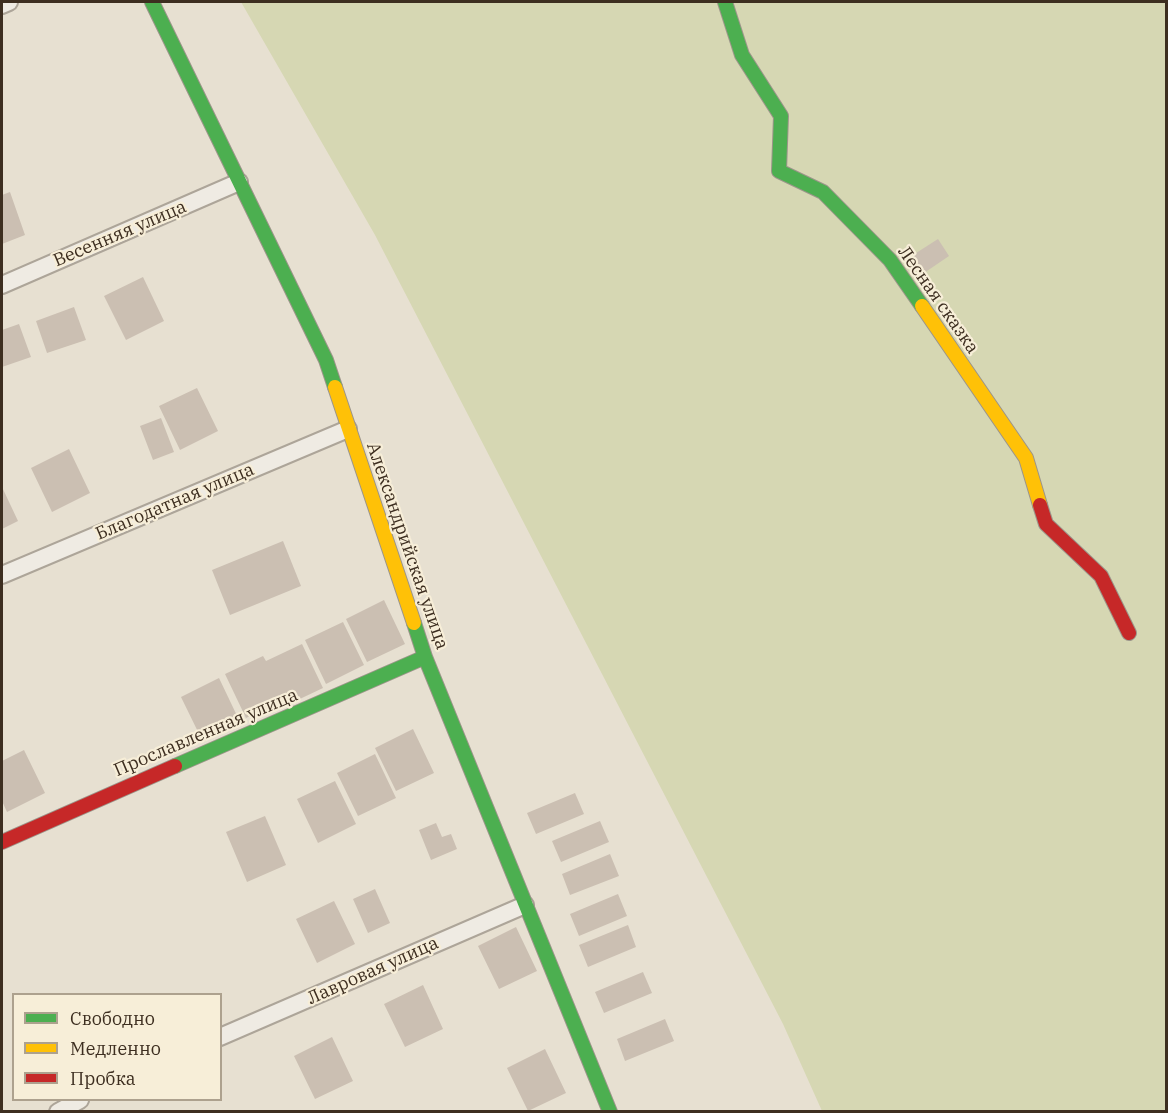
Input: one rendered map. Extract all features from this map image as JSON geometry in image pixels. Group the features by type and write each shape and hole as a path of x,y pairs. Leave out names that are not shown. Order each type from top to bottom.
{"street":[{"path":"2,5 9,2"},
{"name":"Александрийская улица","path":"152,2 326,360 425,657 610,1112"},
{"name":"Лесная сказка","path":"726,2 742,54 781,117 779,171 823,192 890,260 1026,458 1046,524 1101,576 1129,633"},
{"name":"Весенняя улица","path":"2,285 239,182"},
{"name":"Благодатная улица","path":"2,575 348,429"},
{"name":"Прославленная улица","path":"2,842 425,657"},
{"name":"Лавровая улица","path":"222,1036 525,905"},
{"path":"58,1112 78,1101"}],"green space":[{"path":"241,2 1166,2 1166,1111 822,1111 783,1024 375,235"}],"building":[{"path":"10,192 25,235 2,244 2,195"},
{"path":"938,239 949,256 924,273 913,255"},
{"path":"143,277 164,321 126,340 104,296"},
{"path":"74,307 86,340 47,353 36,321"},
{"path":"19,324 31,357 2,367 2,330"},
{"path":"197,388 218,431 180,450 159,406"},
{"path":"161,418 174,452 153,460 140,426"},
{"path":"69,449 90,493 52,512 31,468"},
{"path":"2,487 18,521 2,529"},
{"path":"283,541 301,586 230,615 212,570"},
{"path":"384,600 405,644 367,662 346,619"},
{"path":"343,622 364,665 326,684 305,640"},
{"path":"302,644 323,688 285,706 282,700 246,718 225,674 263,656 266,661"},
{"path":"219,678 240,722 202,740 181,697"},
{"path":"413,729 434,773 396,791 375,748"},
{"path":"24,750 45,793 7,812 2,801 2,761"},
{"path":"375,754 396,798 358,816 337,773"},
{"path":"335,781 356,824 318,843 297,799"},
{"path":"575,793 584,814 536,834 527,813"},
{"path":"265,816 286,865 247,882 226,832"},
{"path":"600,821 609,842 561,862 552,841"},
{"path":"436,823 442,837 451,834 457,849 431,860 419,830"},
{"path":"610,854 619,876 570,895 562,874"},
{"path":"375,889 390,923 368,933 353,899"},
{"path":"618,894 627,916 579,936 570,914"},
{"path":"334,901 355,944 317,963 296,919"},
{"path":"628,925 636,947 588,967 579,945"},
{"path":"516,927 537,971 499,989 478,946"},
{"path":"643,972 652,993 604,1013 595,992"},
{"path":"423,985 443,1029 405,1047 384,1004"},
{"path":"665,1019 674,1041 625,1061 617,1039"},
{"path":"332,1037 353,1081 315,1099 294,1056"},
{"path":"545,1049 566,1093 528,1111 507,1068"}],"traffic: fast":[{"path":"152,2 326,360 335,387"},
{"path":"725,2 742,55 781,116 779,171 823,192 890,260 922,306"},
{"path":"414,623 425,657 610,1112"},
{"path":"175,766 425,657"}],"traffic: slow":[{"path":"922,306 1026,458 1040,505"},
{"path":"335,387 414,623"}],"traffic: jam":[{"path":"1040,505 1046,524 1101,576 1129,633"},
{"path":"2,842 175,766"}]}
